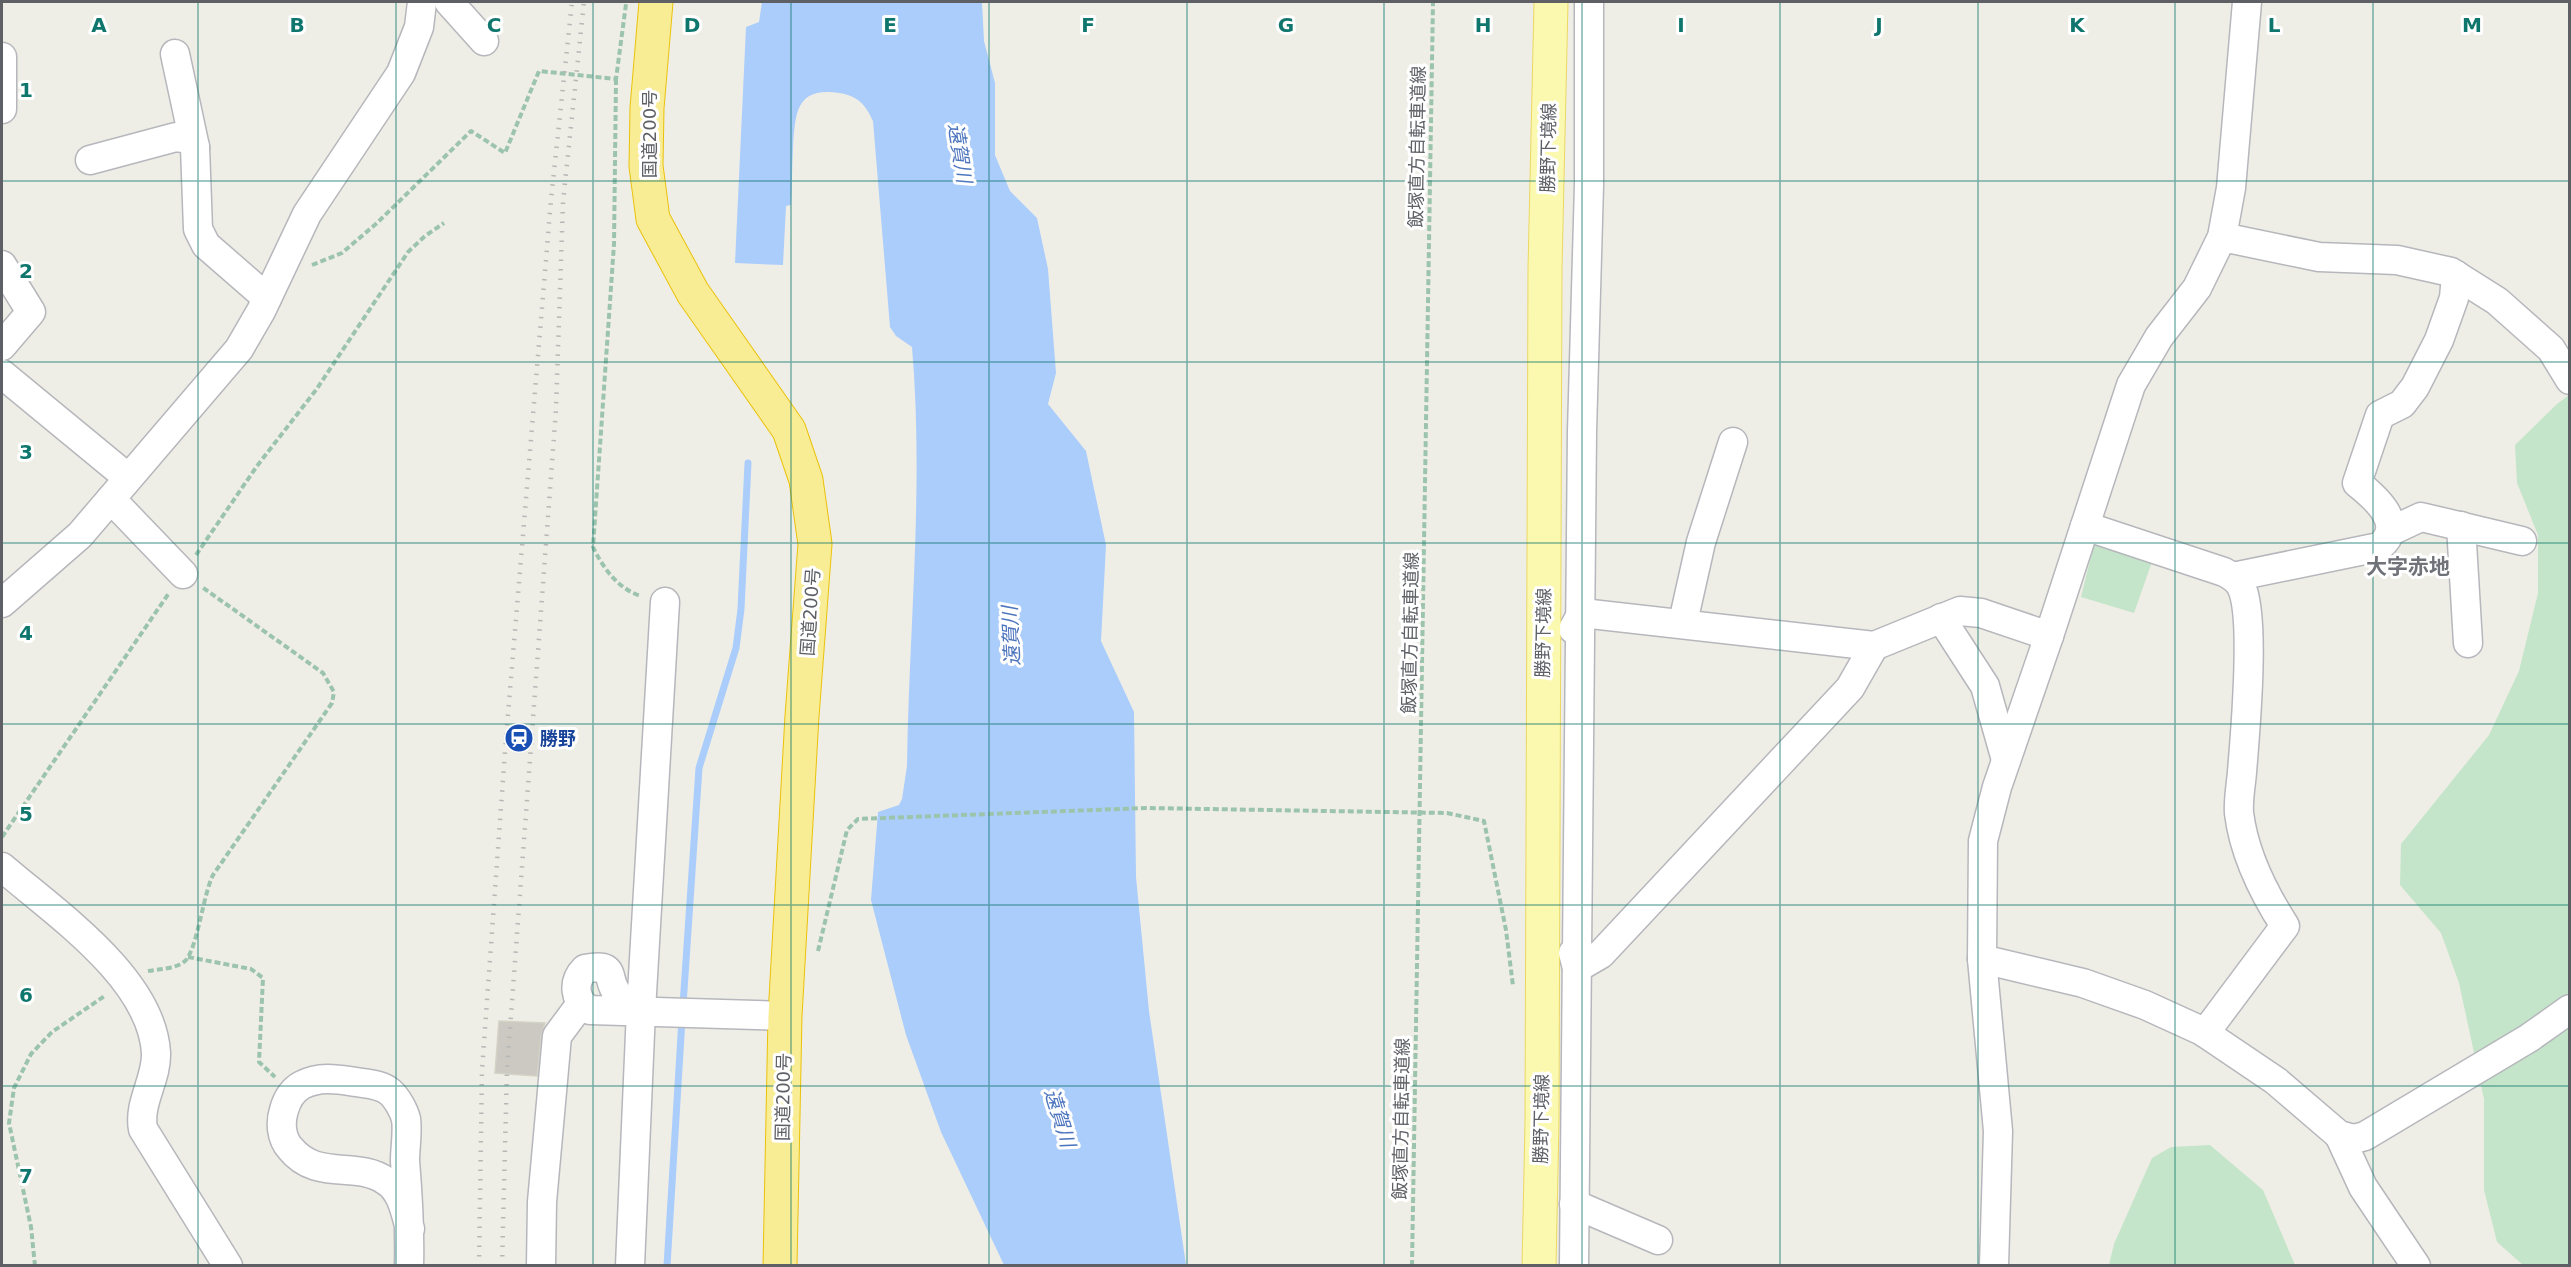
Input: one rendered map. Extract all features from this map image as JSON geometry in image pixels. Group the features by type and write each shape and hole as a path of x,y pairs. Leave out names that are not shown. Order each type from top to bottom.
{"highway":[{"name":"国道200号","path":"656,2 647,108 646,166 653,219 693,293 789,430 806,480 813,533 785,1016 780,1266"}],"main road":[{"name":"勝野下境線","path":"1539,1266 1542,1122 1542,747 1551,2"}],"street":[{"path":"2,603 80,535 238,350 267,298 307,214 401,73 419,27 422,2"},
{"path":"449,2 484,41"},
{"path":"1574,1263 1582,432 1589,185 1589,2"},
{"path":"1994,1266 1998,1131 1982,959 1983,841 2006,760 2131,385 2158,337 2197,288 2222,237 2232,188 2247,2"},
{"path":"175,54 195,147 198,229 206,244 267,298"},
{"path":"2,57 2,109"},
{"path":"90,160 176,137 188,139 195,147"},
{"path":"2222,237 2319,257 2397,260 2456,275 2497,301 2552,349 2570,380"},
{"path":"2,265 31,312 2,346"},
{"path":"2085,526 2233,577 2379,547 2387,541 2391,531 2384,506 2357,483 2380,415 2402,404 2415,387 2439,340 2454,298 2456,275"},
{"path":"2,374 119,488 183,574"},
{"path":"1683,622 1701,542 1733,442"},
{"path":"1542,747 1560,696 1573,627 1582,601 1570,568 1563,483 1545,443"},
{"path":"2391,531 2421,517 2522,541"},
{"path":"2461,526 2468,643"},
{"path":"2205,1033 2285,926 2265,895 2250,856 2239,812 2247,664 2247,609 2241,587 2233,577"},
{"path":"1582,601 1683,622 1874,646 1960,611 1981,613 2049,636"},
{"path":"630,1266 641,1010 665,602"},
{"path":"1941,618 1985,686 2006,760"},
{"path":"1576,968 1601,954 1851,688 1874,646"},
{"path":"1542,860 1558,893 1576,968"},
{"path":"2,867 84,938 126,981 149,1018 156,1055 141,1117 143,1129 228,1266"},
{"path":"1982,959 2083,983 2145,1005 2205,1033 2276,1081 2339,1135 2363,1186 2416,1266"},
{"path":"641,1010 617,993 612,975 607,969 598,966 585,969 578,979 576,995 580,1005 590,1010 785,1016"},
{"path":"541,1266 542,1202 557,1036 580,1005"},
{"path":"2339,1135 2354,1138 2365,1136 2529,1038 2570,1009"},
{"path":"409,1266 410,1229 406,1119 390,1091 378,1085 315,1079 295,1089 286,1102 281,1121 286,1143 299,1159 312,1167 370,1174 387,1181 400,1195 410,1229"},
{"path":"1542,1122 1559,1178 1574,1263"},
{"path":"1574,1204 1658,1240"}],"path":[{"path":"626,2 616,79 614,244 593,547 602,564 632,593 665,602"},
{"name":"飯塚直方自転車道線","path":"1412,1266 1433,2"},
{"path":"309,267 317,261 342,253 377,223 471,131 505,153 539,71 616,79"},
{"path":"2,836 257,466 316,390 408,252 444,223"},
{"path":"35,1266 31,1227 9,1123 14,1088 31,1054 52,1032 135,974 178,965 188,957 192,950 206,887 332,704 334,692 323,673 183,574"},
{"path":"817,955 848,830 858,819 1146,808 1447,813 1484,821 1506,930 1513,988"},
{"path":"188,957 251,969 263,978 259,1062 292,1094"}],"green space":[{"path":"2569,395 2569,1265 2523,1265 2497,1242 2484,1190 2484,1099 2459,983 2441,933 2400,885 2401,844 2489,735 2519,671 2538,593 2538,535 2517,483 2515,445"},
{"path":"2095,540 2153,559 2134,613 2081,597"},
{"path":"2210,1145 2263,1190 2295,1265 2109,1265 2114,1244 2152,1158 2171,1147"}],"water":[{"name":"遠賀川","path":"762,2 982,2 984,41 995,83 995,155 1010,191 1037,218 1048,269 1056,373 1048,404 1086,451 1106,545 1101,641 1134,712 1136,877 1149,1011 1186,1265 1004,1265 941,1132 906,1035 871,900 878,812 899,805 907,766 917,452 912,347 896,336 890,327 873,121 864,105 851,96 824,92 814,94 800,106 795,125 791,205 786,206 783,265 735,263 746,27 759,22"}],"building":[{"path":"499,1021 545,1023 541,1035 537,1076 495,1073"}],"waterway":[{"path":"683,1005 699,768 736,648 741,609 748,463"},
{"path":"667,1266 682,1019"}],"railway":[{"path":"479,1266 482,1070 506,738 551,200 572,2"},
{"path":"502,1266 507,1069 556,409 563,202 584,2"}],"place":[{"name":"勝野","path":"519,738"}],"district":[{"name":"大字赤地","path":"2408,567"}]}
